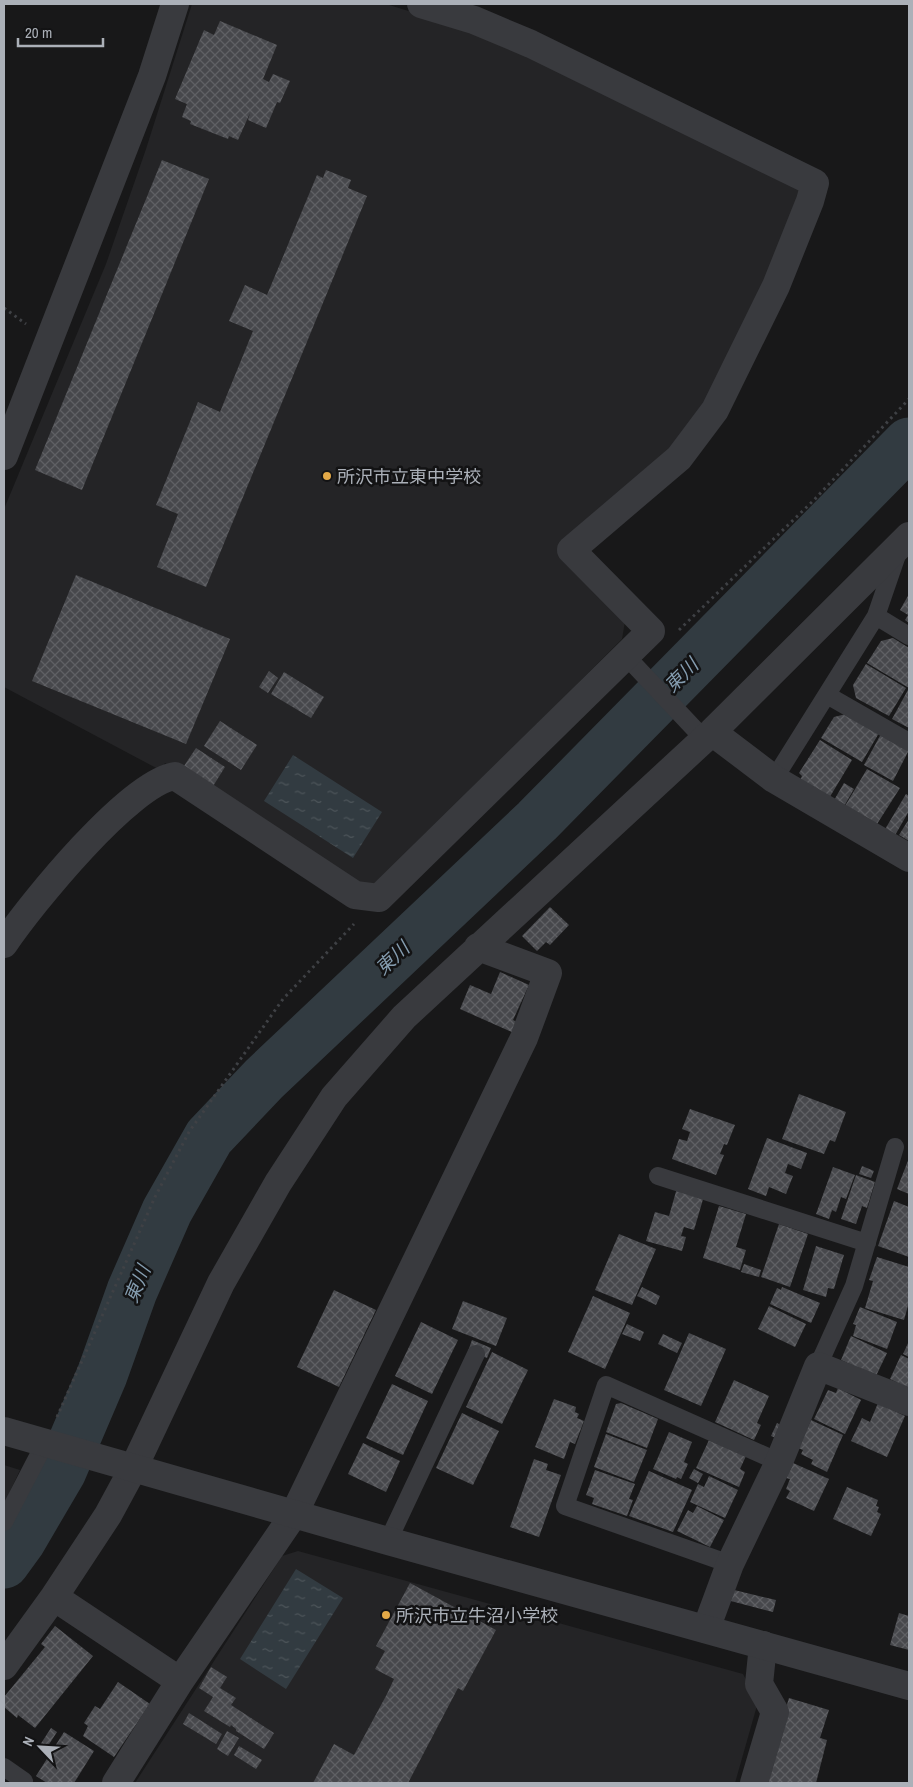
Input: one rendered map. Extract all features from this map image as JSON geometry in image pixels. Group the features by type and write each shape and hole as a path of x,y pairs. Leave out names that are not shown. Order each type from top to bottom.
{"street":[{"path":"4,456 152,76 175,4"},
{"path":"4,944 57,874 108,823 140,794 164,778 175,776 355,895 379,898 630,660 651,630 571,550 679,458 715,410 776,286 810,201 815,183 531,44 474,20 421,4"},
{"path":"4,1666 54,1597 108,1515 126,1465 222,1283 278,1183 334,1097 404,1017 704,734 904,541"},
{"path":"704,734 774,779 909,858"},
{"path":"116,1783 180,1681 294,1514 524,1038 548,973 478,947"},
{"path":"706,1629 730,1564 779,1462 818,1366 909,1402"},
{"path":"4,1431 388,1541 909,1686"},
{"path":"54,1597 180,1681"},
{"path":"754,1783 775,1712 759,1684 763,1645"}],"lane":[{"path":"774,779 876,616 904,541"},
{"path":"876,616 909,636"},
{"path":"630,660 704,734"},
{"path":"827,694 909,742"},
{"path":"818,1366 854,1286 895,1147"},
{"path":"658,1176 866,1244"},
{"path":"388,1541 476,1354"},
{"path":"730,1564 565,1506 606,1385 779,1462"},
{"path":"4,1522 51,1444"},
{"path":"4,1768 24,1781"}],"path":[{"path":"672,636 813,501 909,399"},
{"path":"51,1444 155,1197 189,1132 283,999 379,898"}],"shaded area":[{"name":"所沢市立東中学校","path":"192,4 386,4 498,41 803,189 803,198 707,404 675,444 558,546 625,621 622,639 373,888 357,888 165,763 160,770 4,687 4,509 106,264 146,149"},
{"path":"4,1465 20,1470 4,1504"},
{"name":"所沢市立牛沼小学校","path":"298,1551 743,1674 758,1702 735,1783 135,1783 282,1556"}],"water":[{"path":"293,755 382,812 353,858 264,801"},
{"path":"296,1569 343,1598 286,1689 240,1659"}],"building":[{"path":"220,21 277,45 263,79 269,82 273,74 290,81 280,103 277,102 266,128 248,120 250,113 238,140 229,136 228,139 190,124 191,121 182,117 187,104 175,99 204,30 214,35"},
{"path":"162,160 209,179 82,490 35,470"},
{"path":"326,170 351,180 348,188 367,196 206,587 157,567 178,514 156,505 198,402 220,412 253,331 229,321 245,285 267,295 317,175 323,178"},
{"path":"76,575 230,639 186,744 32,681"},
{"path":"909,594 909,623 905,620 908,615 900,610"},
{"path":"893,638 909,648 909,688 867,663 881,641"},
{"path":"866,664 906,688 889,716 856,698 853,685"},
{"path":"269,671 278,678 268,693 259,687"},
{"path":"284,672 324,697 311,718 271,694"},
{"path":"909,688 909,728 892,719"},
{"path":"846,714 879,733 862,762 821,738 834,717"},
{"path":"220,721 257,745 241,770 204,746"},
{"path":"881,734 909,750 893,781 864,765"},
{"path":"820,740 852,760 828,800 799,782 802,776 799,773"},
{"path":"196,748 225,767 210,791 180,772"},
{"path":"867,769 900,788 877,824 845,806"},
{"path":"844,783 854,789 843,808 833,802"},
{"path":"906,794 909,796 909,811 894,837 884,831"},
{"path":"909,819 909,841 899,835"},
{"path":"550,907 569,925 550,945 546,942 537,951 522,936"},
{"path":"500,972 529,985 513,1020 519,1023 514,1033 460,1009 470,985 491,994"},
{"path":"799,1094 846,1112 835,1142 830,1140 824,1154 782,1139"},
{"path":"690,1109 735,1125 727,1145 724,1144 720,1154 724,1155 716,1175 672,1159 679,1139 687,1141 690,1132 682,1129"},
{"path":"767,1138 807,1153 801,1169 788,1164 785,1173 793,1176 786,1194 769,1187 766,1196 748,1189"},
{"path":"909,1158 909,1194 897,1189"},
{"path":"862,1166 874,1171 871,1178 859,1174"},
{"path":"833,1167 855,1175 846,1199 841,1197 836,1212 832,1210 829,1219 816,1214"},
{"path":"856,1175 875,1182 867,1208 862,1206 856,1224 841,1219"},
{"path":"677,1188 704,1196 694,1230 684,1227 681,1236 686,1237 682,1251 646,1241 655,1212 669,1216"},
{"path":"894,1201 909,1207 909,1257 878,1246"},
{"path":"719,1206 746,1214 736,1247 746,1250 740,1270 703,1258"},
{"path":"779,1224 808,1234 790,1287 761,1277"},
{"path":"619,1234 656,1249 632,1305 595,1290"},
{"path":"816,1246 844,1255 834,1289 828,1288 826,1297 803,1290"},
{"path":"877,1257 909,1267 909,1302 904,1320 865,1308 873,1281 869,1280"},
{"path":"744,1264 761,1270 759,1277 741,1272"},
{"path":"642,1287 660,1296 656,1305 637,1296"},
{"path":"782,1287 820,1303 811,1323 770,1304 777,1288 781,1290"},
{"path":"334,1290 376,1310 339,1387 297,1367"},
{"path":"593,1296 630,1313 605,1369 568,1352"},
{"path":"463,1301 507,1318 496,1346 452,1329"},
{"path":"769,1306 806,1324 795,1347 758,1329"},
{"path":"860,1307 897,1322 887,1349 853,1336 856,1325 853,1324"},
{"path":"421,1322 458,1340 432,1394 395,1376"},
{"path":"627,1324 644,1332 640,1341 622,1334"},
{"path":"689,1333 726,1349 701,1406 664,1390"},
{"path":"663,1334 682,1343 677,1353 658,1344"},
{"path":"851,1336 887,1353 876,1376 841,1360"},
{"path":"472,1340 491,1348 487,1358 468,1351"},
{"path":"909,1341 909,1357 903,1354"},
{"path":"492,1352 528,1370 502,1424 466,1407"},
{"path":"901,1355 909,1359 909,1394 900,1384 890,1379"},
{"path":"734,1380 769,1396 757,1423 761,1425 754,1440 715,1422"},
{"path":"392,1384 428,1401 403,1455 366,1438"},
{"path":"838,1388 861,1400 845,1434 814,1419 828,1390 836,1393"},
{"path":"554,1399 576,1407 575,1412 579,1414 577,1418 584,1421 575,1444 570,1442 564,1459 535,1447"},
{"path":"621,1403 658,1419 647,1448 606,1432 616,1404"},
{"path":"878,1403 905,1416 887,1457 851,1441 862,1418 870,1422"},
{"path":"462,1413 499,1431 473,1485 436,1468"},
{"path":"811,1420 843,1435 827,1472 811,1464 813,1460 801,1454 803,1450 798,1448"},
{"path":"777,1423 787,1428 781,1440 771,1436"},
{"path":"669,1432 692,1442 684,1462 688,1464 681,1479 677,1477 676,1479 653,1469"},
{"path":"606,1434 647,1450 634,1482 594,1467"},
{"path":"709,1440 746,1456 740,1469 745,1472 739,1487 696,1468"},
{"path":"363,1443 400,1461 386,1492 348,1474"},
{"path":"534,1459 548,1464 546,1470 561,1475 539,1537 510,1527"},
{"path":"793,1463 829,1479 814,1511 786,1498 790,1491 786,1489 790,1479 786,1478"},
{"path":"694,1469 703,1474 698,1483 689,1478"},
{"path":"595,1470 635,1484 629,1499 633,1500 627,1516 592,1504 594,1498 586,1495"},
{"path":"649,1471 692,1490 673,1532 629,1516"},
{"path":"709,1476 738,1490 725,1518 690,1502 698,1484 704,1487"},
{"path":"847,1487 878,1500 876,1506 879,1507 877,1512 881,1514 871,1536 833,1519"},
{"path":"697,1506 724,1520 710,1547 677,1531 688,1510 693,1513"},
{"path":"410,1583 496,1630 463,1691 458,1688 408,1783 313,1783 334,1744 354,1755 387,1694 394,1679 375,1669 385,1651 376,1646"},
{"path":"730,1589 776,1600 773,1612 727,1600"},
{"path":"899,1613 909,1616 909,1650 890,1645"},
{"path":"55,1626 93,1656 35,1728 18,1715 17,1718 4,1707 4,1697 45,1647 41,1644"},
{"path":"211,1667 227,1677 220,1688 236,1698 231,1705 274,1733 264,1749 236,1731 231,1725 230,1727 204,1711 213,1697 199,1688"},
{"path":"118,1682 150,1704 114,1757 83,1736 88,1726 84,1723 95,1706 100,1709"},
{"path":"789,1698 829,1710 820,1738 827,1740 816,1783 763,1783"},
{"path":"189,1713 222,1734 216,1744 183,1724"},
{"path":"51,1728 57,1732 44,1752 38,1748"},
{"path":"227,1731 239,1738 228,1756 217,1749"},
{"path":"64,1732 94,1751 74,1783 47,1783 36,1776"},
{"path":"239,1746 262,1760 256,1769 234,1755"}],"waterway":[{"name":"東川","path":"4,1563 20,1541 61,1471 102,1375 132,1291 167,1211 209,1137 264,1079 537,821 909,443"}],"place":[{"name":"所沢市立東中学校","path":"327,476"},
{"name":"所沢市立牛沼小学校","path":"386,1615"}]}
